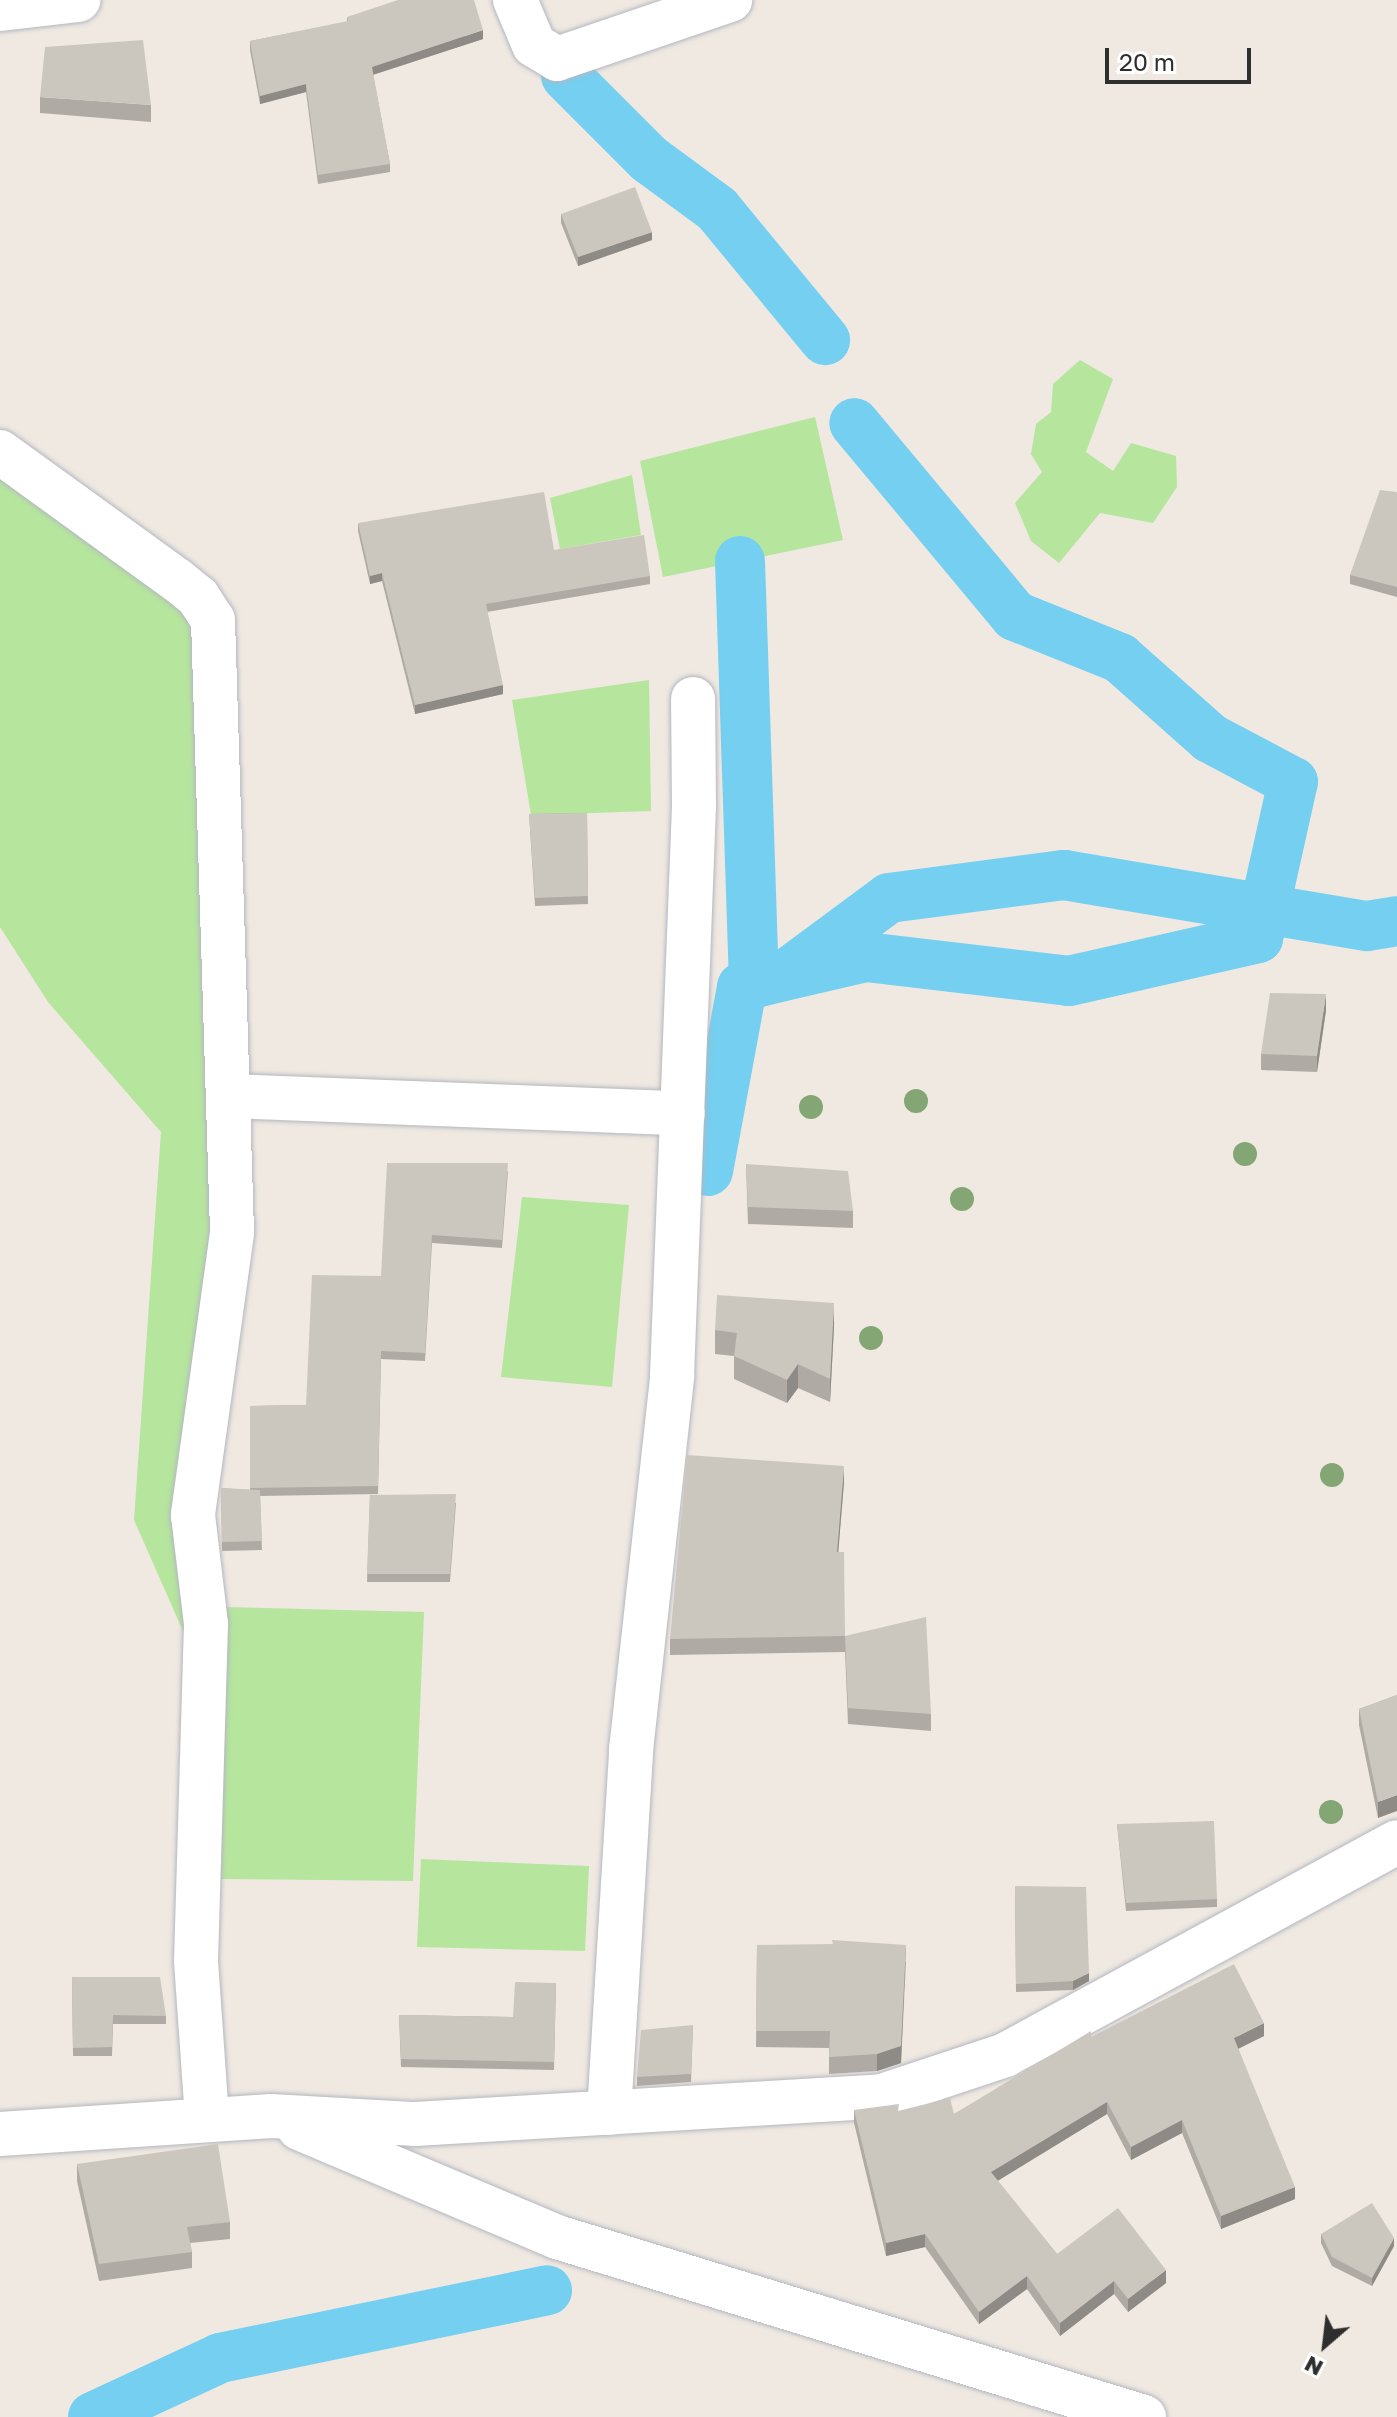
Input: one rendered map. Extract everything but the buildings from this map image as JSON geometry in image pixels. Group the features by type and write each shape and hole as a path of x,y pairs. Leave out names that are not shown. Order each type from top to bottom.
{"street":[{"path":"0,9 78,0"},
{"path":"515,0 534,45 557,59 730,0"},
{"path":"0,452 177,580 198,597 213,620 231,1096 232,1233 193,1515 206,1624 196,1961 207,2120"},
{"path":"609,2113 631,1750 672,1376 683,1113 693,699"},
{"path":"231,1096 683,1113"},
{"path":"0,2134 271,2116 416,2124 882,2096 1005,2055 1397,1842"},
{"path":"271,2116 557,2237 1144,2417"}],"green space":[{"path":"1080,360 1113,379 1086,452 1113,471 1131,443 1176,456 1177,487 1153,523 1100,513 1059,563 1031,541 1015,503 1042,472 1031,454 1036,424 1051,412 1053,384"},
{"path":"815,417 843,540 663,577 640,461"},
{"path":"0,470 192,617 222,1082 194,1656 134,1520 161,1132 48,1002 0,927"},
{"path":"632,475 641,535 560,549 550,498"},
{"path":"649,680 651,811 531,815 512,700"},
{"path":"522,1197 629,1205 612,1387 501,1377"},
{"path":"225,1607 424,1612 413,1881 220,1879"},
{"path":"421,1859 589,1866 585,1951 417,1947"}],"waterway":[{"path":"566,76 649,159 717,209 825,340"},
{"path":"740,561 754,983 866,957 1069,981 1258,938 1293,782 1210,738 1120,658 1015,616 854,423"},
{"path":"708,1171 742,987 785,975 889,898 1064,875 1367,926 1397,921"},
{"path":"93,2417 220,2358 547,2290"}]}
